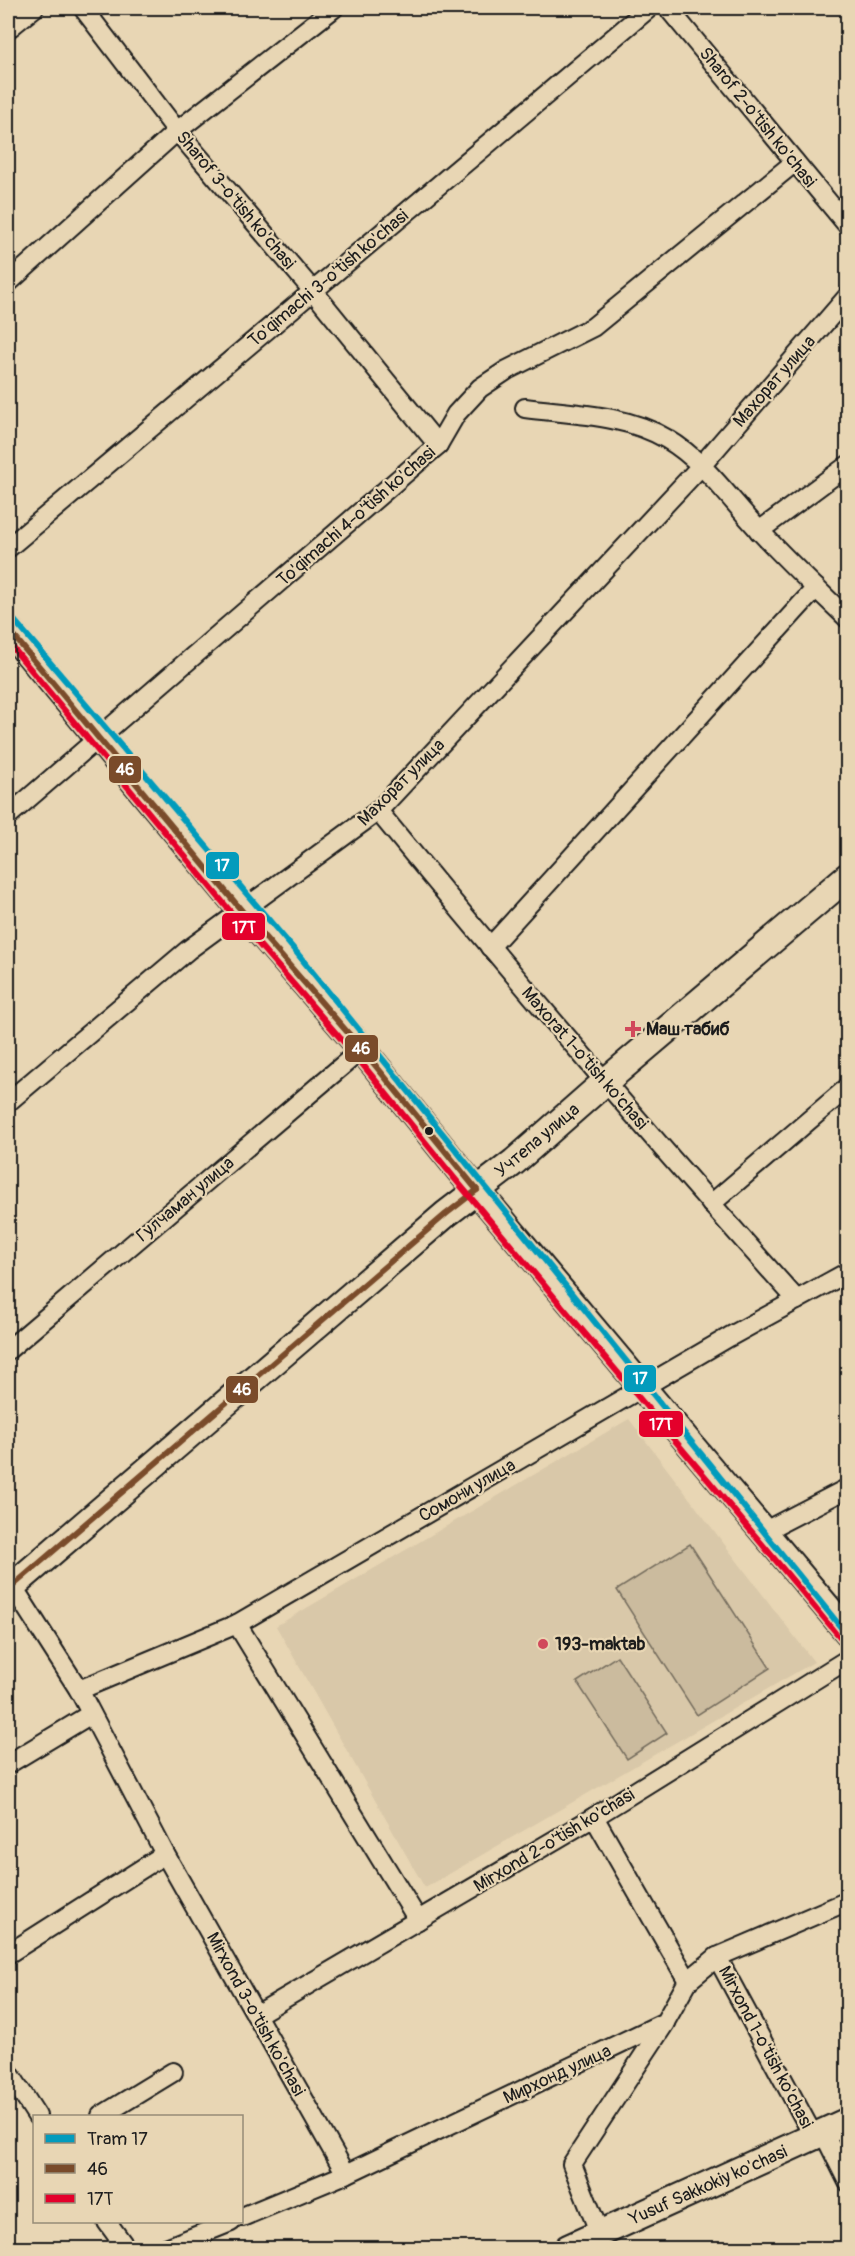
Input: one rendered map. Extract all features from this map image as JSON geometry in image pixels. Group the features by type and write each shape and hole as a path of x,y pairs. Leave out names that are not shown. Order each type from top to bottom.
{"main road":[{"path":"8,629 848,1632"},
{"name":"Учтепа улица","path":"9,1585 437,1221 514,1162 848,876"},
{"name":"Yusuf Sakkokiy ko'chasi","path":"568,2248 848,2121"}],"street":[{"path":"8,29 34,8"},
{"name":"Sharof 3-o'tish ko'chasi","path":"82,8 177,131 313,291 438,446"},
{"path":"8,282 177,131 334,8"},
{"name":"To'qimachi 3-o'tish ko'chasi","path":"8,548 649,8"},
{"name":"Sharof 2-o'tish ko'chasi","path":"669,8 848,226"},
{"name":"To'qimachi 4-o'tish ko'chasi","path":"8,816 438,446 456,414 480,388 507,370 593,327 795,162"},
{"name":"Махорат улица","path":"8,1102 188,950 378,811 701,466 848,296"},
{"path":"525,408 608,418 638,426 667,439 701,466 759,531 848,619"},
{"path":"759,531 848,465"},
{"path":"490,947 816,588"},
{"name":"Maxorat 1-o'tish ko'chasi","path":"378,811 605,1082 797,1300"},
{"name":"Гулчаман улица","path":"8,1350 362,1049"},
{"path":"711,1204 848,1087"},
{"name":"Сомони улица","path":"79,1690 237,1624 644,1387 848,1272"},
{"path":"765,1532 848,1488"},
{"name":"Mirxond 3-o'tish ko'chasi","path":"9,1585 79,1690 165,1854 346,2174"},
{"path":"237,1624 418,1920"},
{"name":"Mirxond 2-o'tish ko'chasi","path":"256,2015 594,1817 848,1659"},
{"path":"8,1764 91,1714"},
{"path":"594,1817 688,1981"},
{"path":"8,1954 165,1854"},
{"path":"600,2234 572,2164 665,2022 688,1981 717,1956 848,1901"},
{"name":"Mirxond 1-o'tish ko'chasi","path":"717,1956 848,2182"},
{"name":"Мирхонд улица","path":"243,2217 346,2174 665,2022"},
{"path":"8,2071 36,2115"},
{"path":"103,2115 173,2073"},
{"path":"108,2223 126,2248"},
{"path":"166,2248 228,2223"}],"shaded area":[{"name":"193-maktab","path":"629,1419 814,1662 425,1888 276,1626"},
{"path":"690,1544 770,1668 697,1715 617,1590"},
{"path":"617,1656 667,1733 627,1759 577,1682"}],"tram line":[{"name":"17","path":"8,613 297,953 848,1636"}],"transit line":[{"name":"46","path":"8,629 242,911 362,1049 477,1190"},
{"name":"17T","path":"8,642 235,917 355,1055 455,1179 841,1638"},
{"name":"46","path":"8,1590 446,1214 477,1190"}],"place":[{"name":"Маш табиб","path":"633,1029"},
{"name":"193-maktab","path":"543,1644"}]}
